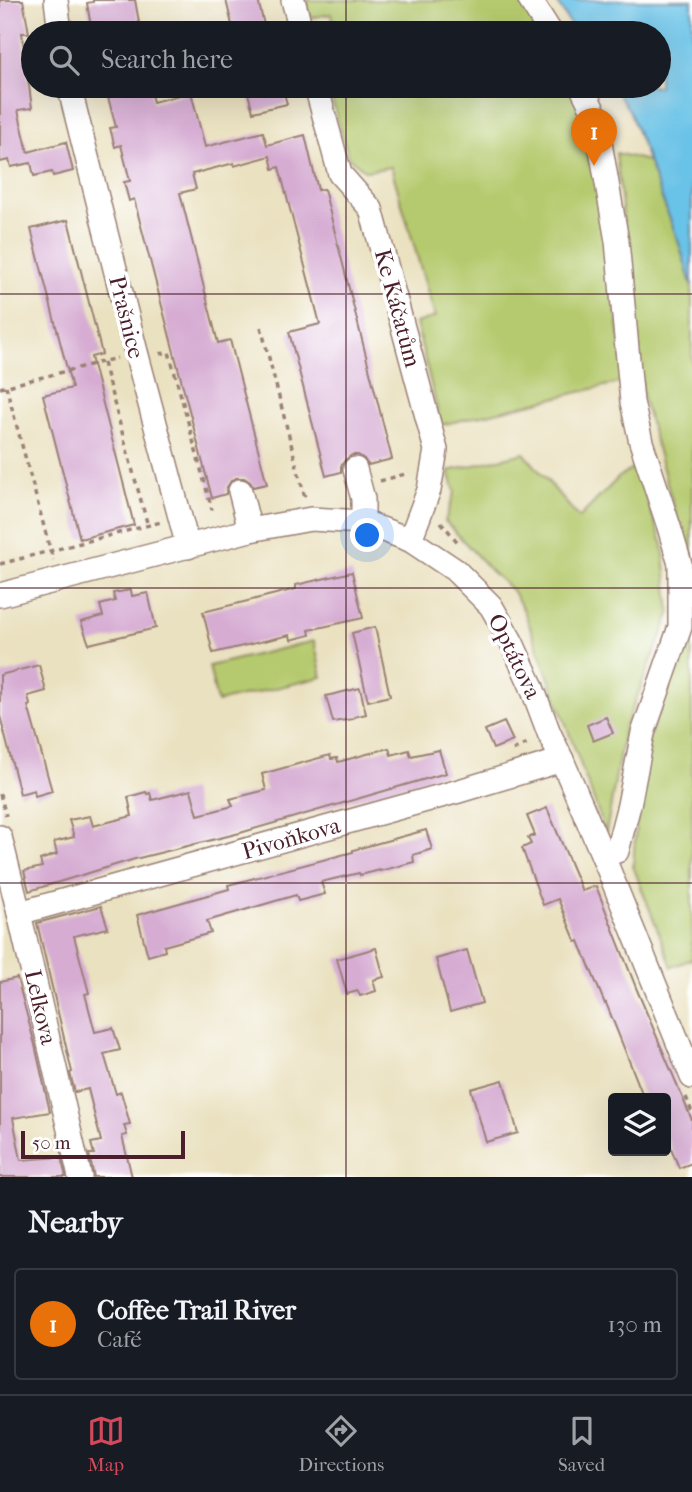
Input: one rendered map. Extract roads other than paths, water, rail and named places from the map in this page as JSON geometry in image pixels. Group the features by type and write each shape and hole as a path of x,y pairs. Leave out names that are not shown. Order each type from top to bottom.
{"street":[{"path":"56,0 59,21"},
{"path":"293,0 299,21"},
{"path":"530,0 543,21"},
{"name":"Prašnice","path":"72,98 188,547"},
{"name":"Ke Káčatům","path":"319,98 340,174 372,209 436,450 429,490 410,540"},
{"path":"587,98 595,114 617,241 632,402 641,442 680,564 680,626 643,733 617,851 603,856"},
{"path":"355,469 363,499 363,522"},
{"path":"240,491 250,530"},
{"name":"Optátova","path":"0,595 250,530 311,519 363,522 410,540 455,570 494,609 512,643 603,856 692,1077"},
{"name":"Pivoňkova","path":"19,913 562,760"},
{"name":"Lelkova","path":"3,828 19,913 80,1177"}],"water":[{"path":"556,0 692,0 692,287 680,246 629,110 620,98 671,98 671,21 568,21"}],"place":[{"name":"Coffee Trail River","path":"594,166"}]}
